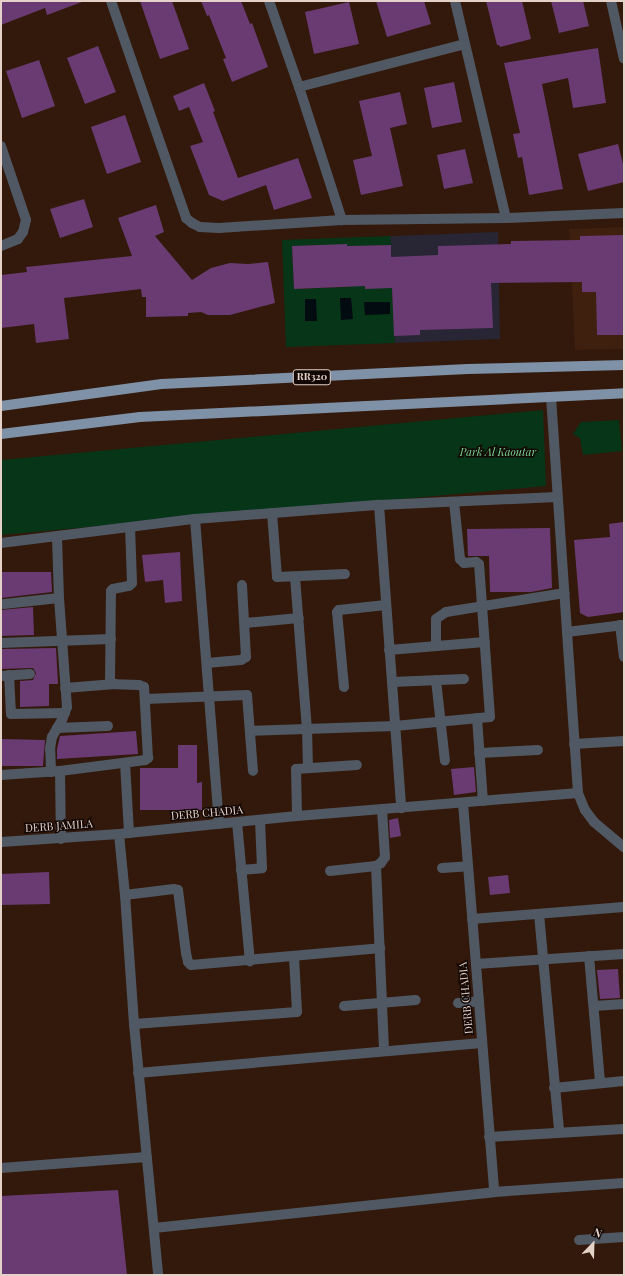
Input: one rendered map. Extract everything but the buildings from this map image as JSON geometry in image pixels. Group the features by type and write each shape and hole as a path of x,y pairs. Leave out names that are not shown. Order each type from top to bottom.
{"main road":[{"name":"RR320","path":"1,406 162,384 468,369 624,365"},
{"path":"1,434 140,417 624,393"}],"street":[{"path":"111,1 186,218 192,224 200,227 219,228 342,220 506,218 624,213"},
{"path":"269,1 299,87 342,220"},
{"path":"455,1 506,218"},
{"path":"611,1 624,59"},
{"path":"299,87 464,44"},
{"path":"1,146 26,220 23,232 18,239 1,246"},
{"path":"551,397 578,793 585,810 594,822 624,846"},
{"path":"1,543 195,519 379,505 558,497"},
{"path":"250,731 395,726 492,716 478,563 464,563 460,560 454,502"},
{"path":"379,505 401,808"},
{"path":"272,513 276,576 278,578 345,574"},
{"path":"195,519 219,824"},
{"path":"110,684 111,591 113,589 129,586 132,583 130,527"},
{"path":"57,537 59,598 67,707 52,737 50,749 55,771 61,839"},
{"path":"295,577 307,728 308,768"},
{"path":"207,663 245,659 245,623 242,585"},
{"path":"436,646 434,624 440,615 482,606 564,593"},
{"path":"4,604 59,598"},
{"path":"344,687 337,612 339,610 386,605"},
{"path":"245,623 299,618"},
{"path":"567,632 622,625 624,657"},
{"path":"1,643 62,639 111,639"},
{"path":"389,650 485,642"},
{"path":"30,674 5,676 11,714 65,713"},
{"path":"392,682 464,679"},
{"path":"436,680 445,761"},
{"path":"1,775 55,771 125,763 148,758 144,687 141,685 110,684 65,688"},
{"path":"145,699 247,695 253,771"},
{"path":"477,718 483,801"},
{"path":"57,728 108,726"},
{"path":"574,744 624,741"},
{"path":"479,753 538,750"},
{"path":"125,763 125,895 138,1073 158,1275"},
{"path":"297,816 295,770 357,765"},
{"name":"DERB CHADIA","path":"124,833 260,821 297,816 578,793"},
{"name":"DERB CHADIA","path":"463,803 494,1192"},
{"path":"330,871 376,866 385,857 382,809"},
{"path":"241,870 262,868 260,821"},
{"path":"237,822 250,961"},
{"name":"DERB JAMILA","path":"1,842 61,839 124,833"},
{"path":"376,866 384,1051"},
{"path":"442,868 468,866"},
{"path":"125,895 174,889 178,890 186,953 188,962 191,964 250,961 380,948"},
{"path":"472,919 624,907"},
{"path":"539,914 559,1131"},
{"path":"476,964 624,954"},
{"path":"134,1024 297,1012 294,956"},
{"path":"590,956 600,1083"},
{"path":"344,1006 416,1000"},
{"path":"458,1003 479,1001"},
{"path":"594,1006 624,1004"},
{"path":"138,1073 482,1043"},
{"path":"554,1088 624,1081"},
{"path":"489,1137 559,1131 624,1128"},
{"path":"1,1168 147,1157"},
{"path":"154,1228 494,1192 624,1183"},
{"path":"579,1240 624,1237"}],"shaded area":[{"path":"624,227 624,349 575,350 569,229"},
{"path":"498,232 500,339 395,343 390,236"},
{"path":"340,298 351,298 353,319 341,320"},
{"path":"305,299 316,299 317,321 305,321"},
{"path":"364,302 390,302 390,314 365,315"}],"green space":[{"path":"390,236 391,245 364,246 392,288 395,343 286,347 282,240","holes":["319,245 349,287 294,289 292,247"]},
{"name":"Park Al Kaoutar","path":"543,410 546,486 1,535 1,460"},
{"path":"619,420 622,451 583,455 580,438 573,434 581,422"}]}
